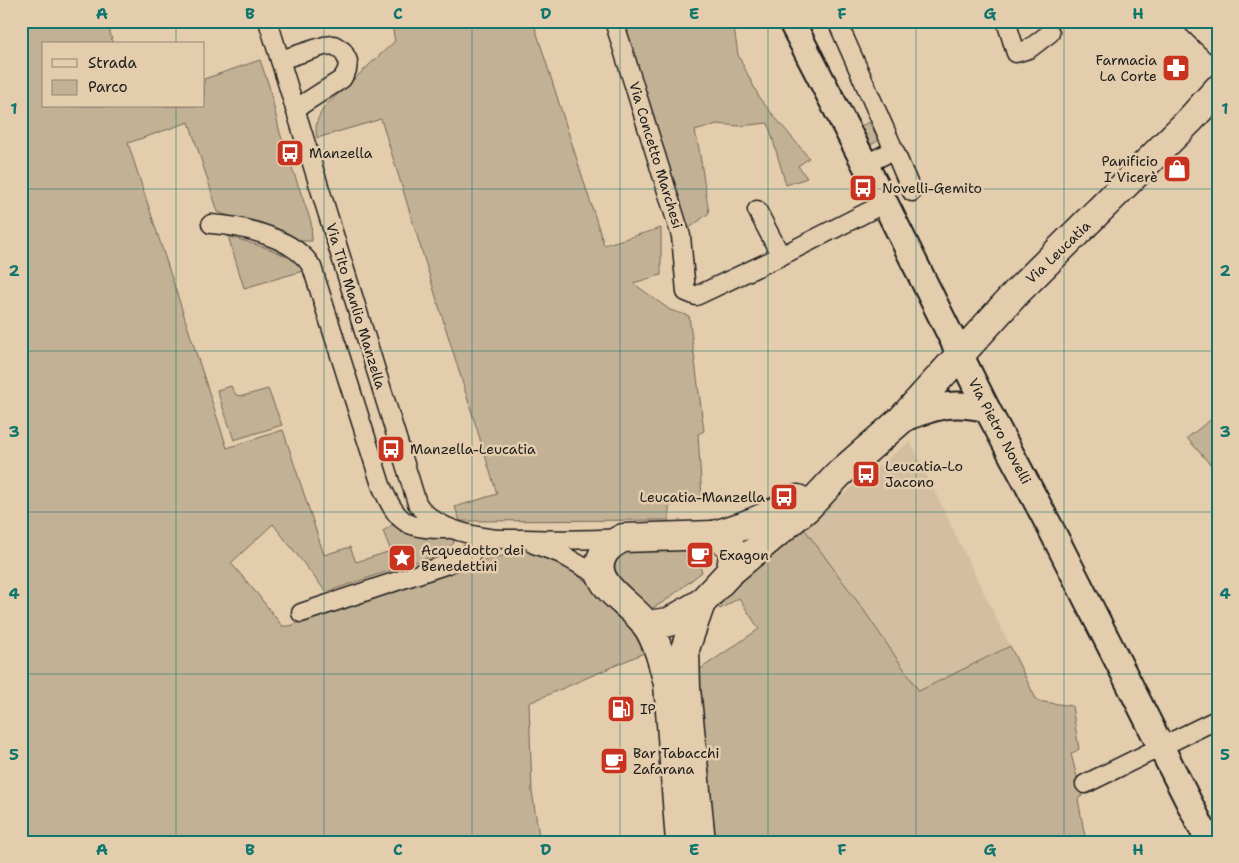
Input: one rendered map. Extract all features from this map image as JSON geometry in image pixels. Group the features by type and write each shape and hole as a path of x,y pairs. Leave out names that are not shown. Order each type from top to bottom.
{"main road":[{"name":"Via Pietro Novelli","path":"791,21 1209,842"},
{"name":"Via Leucatia","path":"701,603 730,572 808,507 839,474 902,419 1016,293 1190,120 1218,89"},
{"name":"Via Leucatia","path":"902,419 944,405 969,405 987,409"},
{"name":"Via Leucatia","path":"623,538 714,535 773,514 839,474"},
{"path":"714,535 726,541 732,548 734,557 730,572"},
{"path":"623,538 612,543 602,556 600,564 601,577 607,586 646,624 659,652 668,684 680,842"},
{"path":"646,624 669,622 701,603"},
{"path":"701,603 685,649 686,688 701,842"}],"street":[{"name":"Via Tito Manlio Manzella","path":"268,21 417,503 429,517 451,529 484,538"},
{"name":"Via Concetto Marchesi","path":"614,21 681,236 686,292 696,296 781,256"},
{"path":"837,21 912,192"},
{"path":"1006,21 1016,53 1028,49 1050,33"},
{"path":"1191,21 1218,47"},
{"path":"280,60 324,46 334,45 343,51 348,61 347,70 342,79 295,109"},
{"path":"864,165 894,150"},
{"path":"756,210 781,256 885,203"},
{"path":"211,224 234,226 255,232 279,241 307,258 312,267 381,485 388,500 399,518 411,525 424,529 451,529"},
{"path":"388,500 405,507 417,503"},
{"path":"301,613 448,564 472,553 484,538 586,540 623,538"},
{"path":"517,539 559,553 601,577"},
{"path":"1085,784 1218,719"}],"shaded area":[{"path":"910,441 1010,646 919,691 863,609 803,527"}],"green space":[{"path":"21,21 107,21 112,42 42,42 42,108 205,108 205,79 260,60 269,86 280,133 311,222 312,241 298,241 218,212 189,122 128,143 227,448 283,430 324,555 350,547 356,562 391,551 383,531 392,525 422,534 453,538 454,543 442,553 326,592 273,524 231,563 282,626 290,626 448,568 525,551 559,564 596,590 628,621 644,653 529,703 532,792 540,842 21,842"},
{"path":"391,21 533,21 604,245 661,228 661,275 633,283 670,310 689,316 704,431 698,434 702,499 669,506 669,520 460,521 455,507 497,494 381,119 317,138 316,133 317,121 325,106 395,41"},
{"path":"621,21 733,21 738,55 760,99 809,158 798,166 807,178 786,185 768,123 739,126 717,124 695,131 709,213 687,230"},
{"path":"869,122 879,140 871,145 861,126"},
{"path":"228,236 267,248 296,260 303,271 244,288"},
{"path":"231,386 236,395 243,396 268,389 282,425 234,440 217,390"},
{"path":"1218,414 1218,473 1187,438"},
{"path":"803,527 863,609 919,691 1010,646 1037,701 1072,706 1079,749 1071,754 1082,796 1078,799 1086,842 712,842 696,672 759,629 739,598 720,609 716,604 728,590"},
{"path":"692,548 702,572 665,601 651,609 614,573 616,558 627,552"}],"place":[{"name":"Farmacia La Corte","path":"1176,68"},
{"name":"Manzella","path":"290,153"},
{"name":"Panificio I Vicerè","path":"1177,169"},
{"name":"Novelli-Gemito","path":"863,188"},
{"name":"Manzella-Leucatia","path":"391,449"},
{"name":"Leucatia-Lo Jacono","path":"866,474"},
{"name":"Leucatia-Manzella","path":"784,497"},
{"name":"Exagon","path":"700,555"},
{"name":"Acquedotto dei Benedettini","path":"402,558"},
{"name":"IP","path":"621,709"},
{"name":"Bar Tabacchi Zafarana","path":"614,761"}]}
